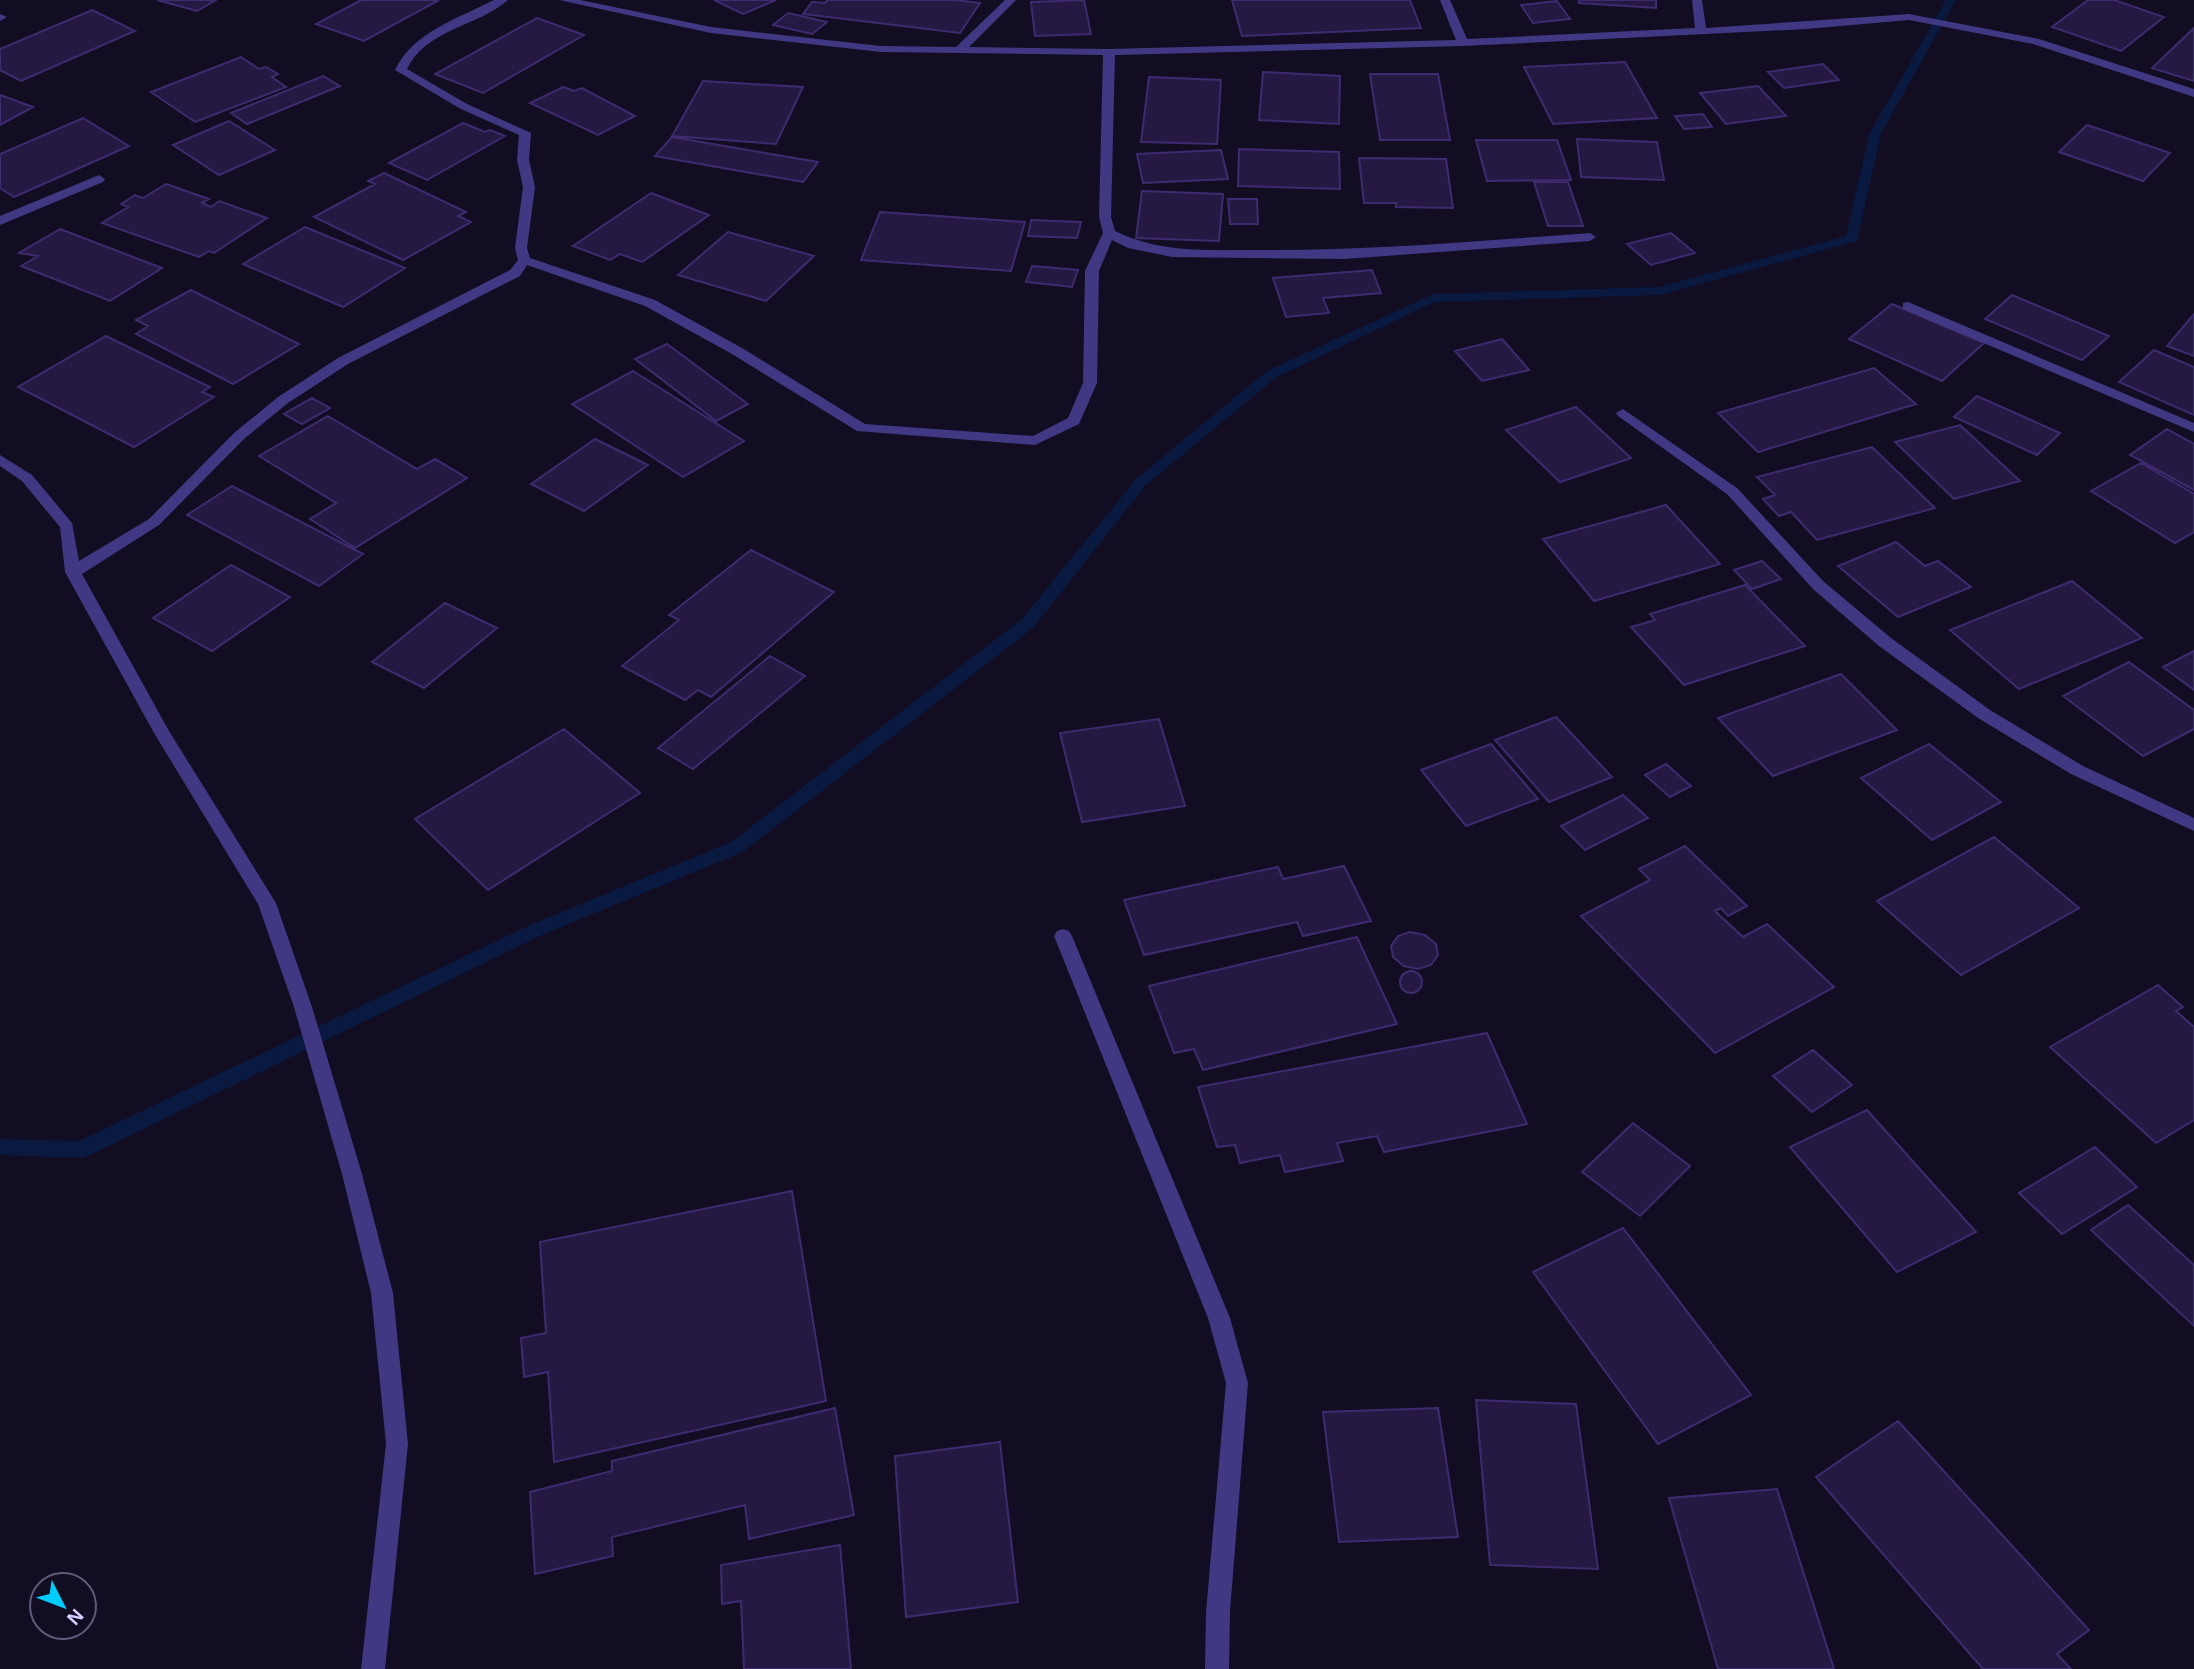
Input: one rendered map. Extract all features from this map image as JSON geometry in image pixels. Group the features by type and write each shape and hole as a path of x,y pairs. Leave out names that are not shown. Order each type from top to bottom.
{"street":[{"path":"73,572 154,522 239,436 283,400 343,361 515,273 524,260 521,248 529,187 523,160 525,133 463,106 401,71 403,61 421,44 503,0"},
{"path":"565,0 710,30 881,48 1109,52 1463,43 1806,26 1909,17 2035,41 2194,93"},
{"path":"961,48 1011,0"},
{"path":"1445,0 1463,43"},
{"path":"1697,0 1701,31"},
{"path":"524,260 650,303 737,351 862,428 1035,441 1074,421 1090,383 1092,271 1110,233 1105,216 1109,52"},
{"path":"0,221 99,179"},
{"path":"1110,233 1133,245 1172,253 1345,255 1590,237"},
{"path":"1908,306 2194,428"},
{"path":"1623,414 1732,491 1818,585 1885,642 1984,714 2077,770 2194,825"},
{"path":"0,459 27,478 67,526 73,572 162,733 267,903 303,1007 352,1174 382,1293 397,1444 373,1669"},
{"path":"1063,936 1219,1318 1237,1383 1218,1612 1217,1669"}],"building":[{"path":"157,0 216,0 197,11"},
{"path":"361,0 439,0 364,41 316,24"},
{"path":"714,0 776,0 743,14"},
{"path":"827,0 955,0 980,3 960,33 803,14 812,2 825,3"},
{"path":"1084,0 1091,34 1035,36 1031,2"},
{"path":"1232,0 1410,0 1421,28 1242,36"},
{"path":"1579,0 1656,0 1656,8 1579,3"},
{"path":"2088,0 2114,0 2164,17 2121,51 2052,27"},
{"path":"1557,1 1570,19 1533,23 1521,5"},
{"path":"92,10 135,31 21,81 0,70 0,49"},
{"path":"788,13 827,22 812,34 773,25"},
{"path":"537,18 584,35 483,93 435,74"},
{"path":"2194,28 2194,81 2152,68"},
{"path":"241,57 259,69 266,67 278,74 272,77 286,87 195,122 151,92"},
{"path":"1625,62 1657,118 1553,124 1524,67"},
{"path":"1823,64 1839,80 1784,88 1768,72"},
{"path":"1263,72 1340,76 1339,124 1259,120"},
{"path":"1370,74 1438,74 1450,140 1380,140"},
{"path":"323,76 340,86 247,124 231,113"},
{"path":"1149,77 1221,80 1217,144 1141,142"},
{"path":"703,81 803,87 776,144 672,136"},
{"path":"1758,86 1786,116 1726,124 1700,93"},
{"path":"563,87 574,91 582,88 635,116 598,135 530,103"},
{"path":"0,95 33,107 0,125"},
{"path":"1703,114 1712,127 1684,129 1675,116"},
{"path":"83,118 129,146 14,197 0,188 0,154"},
{"path":"229,121 275,150 219,175 173,145"},
{"path":"463,123 505,136 427,180 389,163"},
{"path":"2087,125 2170,153 2143,181 2059,152"},
{"path":"672,137 818,162 803,182 655,156"},
{"path":"1577,139 1657,142 1664,180 1581,177"},
{"path":"1476,140 1557,140 1571,180 1487,181"},
{"path":"1239,149 1339,152 1340,189 1238,186"},
{"path":"1221,150 1228,179 1143,183 1137,154"},
{"path":"1359,158 1446,159 1453,208 1396,207 1396,203 1364,203"},
{"path":"384,173 466,212 458,216 471,222 403,260 314,217 375,184 368,181"},
{"path":"1534,182 1568,182 1583,226 1548,226"},
{"path":"166,184 209,199 202,203 211,207 219,201 267,218 214,253 209,251 199,257 102,223 128,207 121,204 135,195 143,198"},
{"path":"1142,191 1223,194 1219,241 1136,238"},
{"path":"651,193 709,215 642,262 620,254 610,260 573,246"},
{"path":"1228,199 1257,199 1258,224 1230,224"},
{"path":"880,212 1025,222 1011,271 861,260"},
{"path":"1031,220 1081,222 1077,238 1028,236"},
{"path":"305,227 405,268 343,307 243,264"},
{"path":"60,229 162,268 110,301 21,266 38,256 19,253"},
{"path":"728,232 814,256 766,301 678,275"},
{"path":"1671,233 1695,253 1651,265 1627,244"},
{"path":"1032,266 1078,270 1072,287 1026,282"},
{"path":"1372,270 1381,293 1323,298 1329,313 1286,317 1273,278"},
{"path":"191,290 299,344 233,384 136,334 148,326 136,320"},
{"path":"2012,295 2109,336 2082,360 1985,319"},
{"path":"1892,304 1984,343 1942,381 1849,339"},
{"path":"2194,314 2194,356 2167,346"},
{"path":"106,336 210,387 202,392 214,397 134,447 18,387"},
{"path":"1502,339 1529,370 1482,381 1455,351"},
{"path":"667,344 748,404 716,421 635,359"},
{"path":"2154,350 2194,367 2194,415 2119,382"},
{"path":"1874,368 1916,404 1758,452 1718,413"},
{"path":"633,371 744,441 683,477 572,404"},
{"path":"1977,396 2060,433 2037,455 1954,417"},
{"path":"312,398 330,408 302,424 284,414"},
{"path":"1576,407 1631,458 1560,482 1506,430"},
{"path":"328,416 417,469 435,459 467,478 355,548 310,519 336,503 259,456"},
{"path":"1960,425 2020,481 1954,499 1895,442"},
{"path":"2167,429 2194,444 2194,490 2130,455"},
{"path":"595,439 648,465 584,511 531,484"},
{"path":"1872,447 1935,508 1817,540 1791,512 1779,516 1763,499 1775,495 1757,477"},
{"path":"2141,463 2194,494 2194,532 2175,543 2091,491"},
{"path":"232,486 363,554 319,586 187,515"},
{"path":"1666,505 1720,564 1594,601 1543,539"},
{"path":"1896,542 1925,566 1938,561 1971,587 1898,617 1838,566"},
{"path":"751,550 834,592 711,697 698,690 685,700 622,666 679,620 669,615"},
{"path":"1762,561 1781,579 1752,589 1734,570"},
{"path":"231,565 290,597 212,651 153,618"},
{"path":"2072,581 2142,638 2019,689 1950,630"},
{"path":"1745,585 1805,646 1684,685 1631,627 1655,620 1650,614"},
{"path":"445,603 497,628 424,688 372,662"},
{"path":"2194,651 2194,690 2163,667"},
{"path":"770,656 805,676 693,769 658,748"},
{"path":"2129,662 2194,710 2194,729 2143,756 2063,696"},
{"path":"1841,674 1897,730 1773,776 1718,718"},
{"path":"1556,717 1612,777 1549,802 1495,740"},
{"path":"1159,719 1185,806 1082,822 1060,733"},
{"path":"564,729 640,793 488,890 415,819"},
{"path":"1491,744 1538,799 1466,826 1421,770"},
{"path":"1929,744 2001,802 1932,840 1861,778"},
{"path":"1666,764 1691,786 1670,797 1645,775"},
{"path":"1623,795 1648,818 1585,850 1561,826"},
{"path":"1994,837 2079,908 1961,975 1877,901"},
{"path":"1685,846 1747,906 1728,916 1721,908 1715,911 1743,937 1767,924 1834,987 1715,1053 1581,916 1650,880 1639,869"},
{"path":"1344,866 1371,921 1303,936 1297,922 1144,955 1124,900 1278,867 1283,879"},
{"path":"1410,932 1425,935 1436,944 1438,955 1431,965 1418,969 1404,966 1393,957 1391,946 1398,936"},
{"path":"1357,937 1397,1024 1203,1070 1194,1049 1174,1053 1149,986"},
{"path":"1411,971 1421,978 1422,982 1415,992 1411,993 1401,986 1400,982 1407,972"},
{"path":"2158,985 2183,1007 2176,1011 2194,1027 2194,1120 2156,1143 2050,1047"},
{"path":"1487,1033 1527,1124 1384,1152 1377,1136 1337,1143 1343,1161 1285,1172 1280,1155 1240,1163 1235,1145 1217,1147 1198,1087"},
{"path":"1813,1050 1852,1085 1812,1112 1773,1076"},
{"path":"1867,1110 1976,1232 1897,1272 1790,1147"},
{"path":"1633,1123 1690,1166 1640,1216 1582,1172"},
{"path":"2095,1147 2137,1187 2062,1234 2019,1193"},
{"path":"792,1191 826,1401 554,1462 548,1372 524,1377 521,1338 546,1333 540,1242"},
{"path":"2128,1205 2194,1265 2194,1326 2091,1230"},
{"path":"1623,1228 1751,1395 1658,1444 1533,1272"},
{"path":"1476,1400 1576,1404 1598,1569 1490,1565"},
{"path":"835,1408 854,1515 749,1539 745,1505 612,1537 613,1556 535,1574 530,1492 612,1471 612,1461"},
{"path":"1438,1408 1458,1537 1339,1542 1323,1412"},
{"path":"1898,1421 2089,1630 2057,1654 2071,1669 1983,1669 1816,1477"},
{"path":"1000,1442 1018,1602 906,1617 895,1456"},
{"path":"1777,1489 1834,1669 1718,1669 1669,1498"},
{"path":"840,1545 851,1669 744,1669 741,1601 722,1604 721,1565"}],"waterway":[{"path":"0,1147 81,1150 536,930 737,847 1027,624 1141,482 1272,374 1433,298 1660,291 1852,238 1875,134 1951,0"}]}
